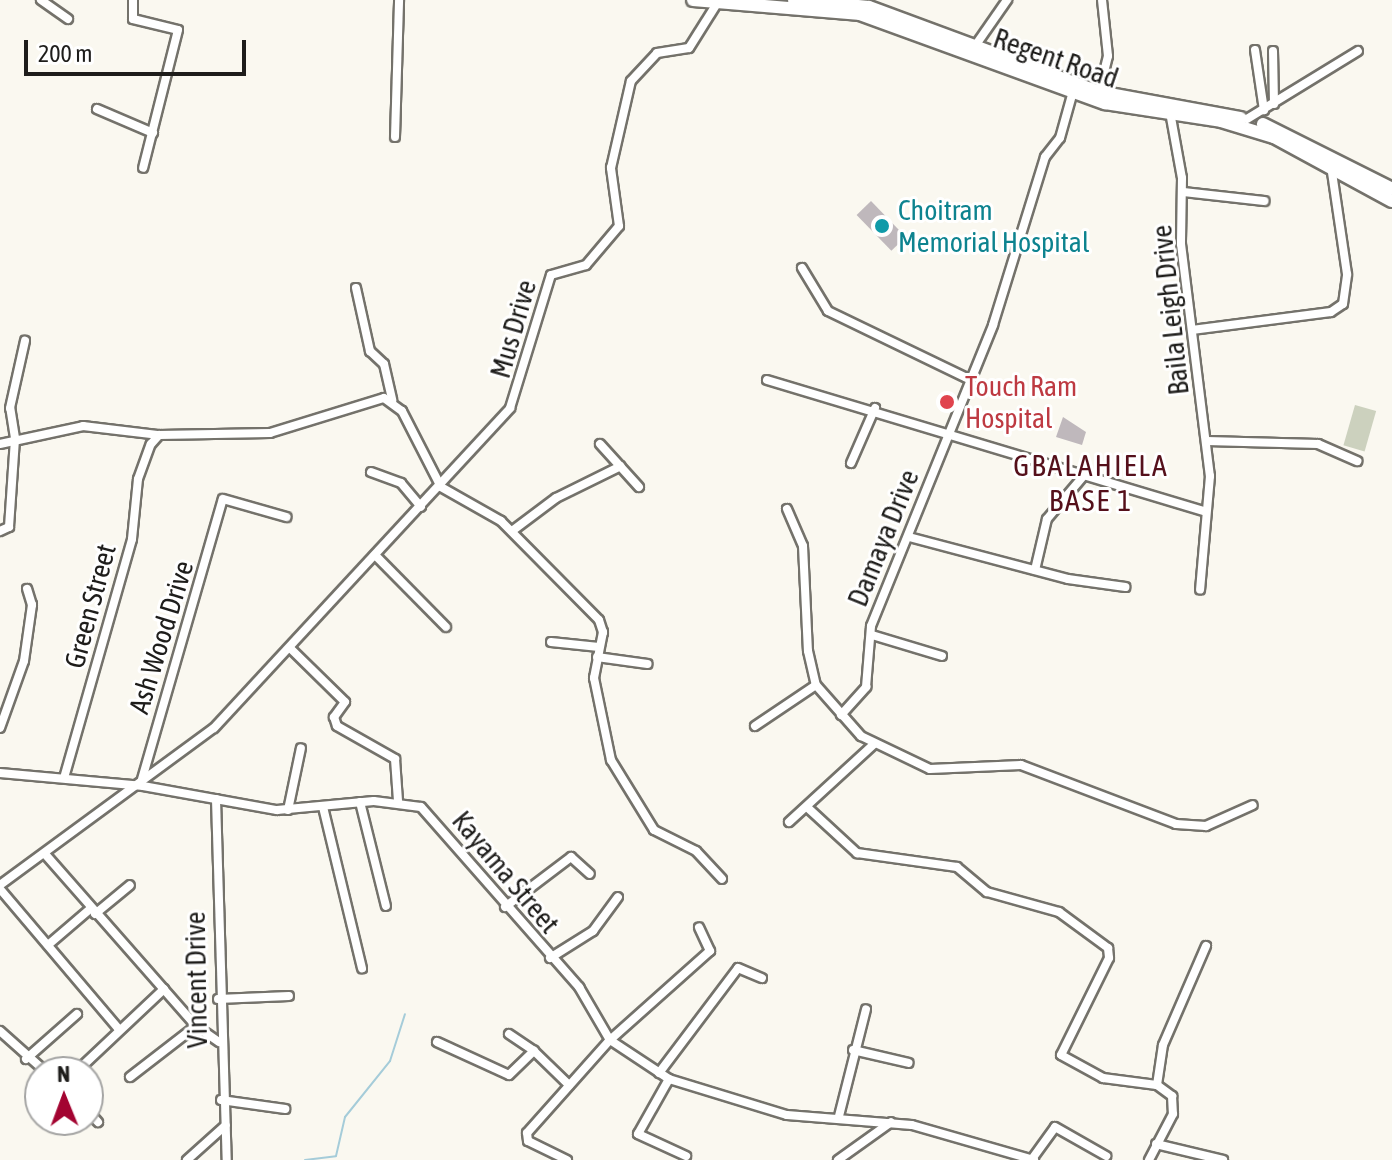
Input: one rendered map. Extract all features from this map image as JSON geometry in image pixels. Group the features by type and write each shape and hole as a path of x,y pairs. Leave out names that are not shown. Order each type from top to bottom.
{"main road":[{"name":"Regent Road","path":"693,0 716,5 869,8"},
{"name":"Regent Road","path":"794,0 869,8 1098,96 1247,119 1392,189"},
{"name":"Regent Road","path":"1170,108 1274,137 1334,162 1392,201"}],"street":[{"path":"41,0 68,19"},
{"path":"133,0 133,19 178,30 143,168"},
{"path":"395,137 399,0"},
{"path":"973,50 1007,0"},
{"path":"1098,96 1108,56 1102,0"},
{"name":"Mus Drive","path":"441,487 518,395 551,275 586,265 615,236 619,216 611,168 631,81 657,53 689,48 716,5"},
{"path":"1255,50 1264,110"},
{"path":"1273,51 1274,104"},
{"path":"1247,119 1358,51"},
{"name":"Damaya Drive","path":"942,656 872,635 971,380 1074,88"},
{"name":"Baila Leigh Drive","path":"1170,108 1183,192 1181,244 1207,441 1211,495 1205,511 1200,590"},
{"path":"97,109 153,133"},
{"path":"1192,330 1331,312 1343,304 1347,274 1334,162"},
{"path":"1183,192 1265,201"},
{"path":"802,268 828,311 971,380"},
{"path":"356,288 370,351 384,364 392,400 441,487 512,531 595,616 603,632 598,652 596,694 611,760 654,830 696,851 722,879"},
{"path":"5,529 15,438 10,408 25,341"},
{"path":"767,380 875,408 911,427 1086,473 1205,511"},
{"path":"0,444 15,438 83,426 159,435 254,436 392,400"},
{"path":"851,463 875,408"},
{"name":"Green Street","path":"64,778 123,574 151,444 159,435"},
{"path":"1207,441 1318,444 1357,461"},
{"path":"600,444 639,487"},
{"path":"512,531 566,492 621,466"},
{"path":"371,472 401,483 421,507"},
{"path":"1035,570 1047,519 1086,473"},
{"path":"118,1028 0,887 214,728 441,487"},
{"name":"Ash Wood Drive","path":"139,782 223,499 286,517"},
{"path":"787,509 803,546 808,651 816,685 841,715 874,744 936,770 1021,765 1176,824 1206,826 1253,805"},
{"path":"909,537 1035,570 1125,587"},
{"path":"375,555 446,627"},
{"path":"0,728 26,647 32,605 27,589"},
{"path":"841,715 866,687 872,635"},
{"path":"551,642 648,664"},
{"path":"290,648 345,702 334,717 337,726 395,759 398,801"},
{"path":"755,726 816,685"},
{"path":"789,822 808,808 874,744"},
{"path":"282,810 301,748"},
{"path":"0,773 139,782"},
{"name":"Kayama Street","path":"139,782 282,810 398,801 430,816 505,907 579,987 610,1040"},
{"name":"Vincent Drive","path":"216,799 219,1042 227,1160"},
{"path":"360,802 367,848 386,906"},
{"path":"323,807 362,968"},
{"path":"808,808 857,853 957,867 987,892 1050,908 1102,943 1109,958 1061,1055 1103,1078 1157,1085 1175,1107 1149,1160"},
{"path":"45,854 92,912 196,1026 219,1042"},
{"path":"505,907 571,857 590,874"},
{"path":"48,945 130,885"},
{"path":"550,958 593,931 618,897"},
{"path":"562,1159 526,1137 610,1040 710,951 699,927"},
{"path":"1157,1085 1163,1045 1206,946"},
{"path":"659,1073 738,968 762,978"},
{"path":"91,1056 118,1028 164,989"},
{"path":"218,999 289,996"},
{"path":"839,1116 853,1050 866,1009"},
{"path":"29,1056 77,1014"},
{"path":"130,1077 196,1026"},
{"path":"0,1031 24,1057"},
{"path":"509,1034 534,1051 569,1085"},
{"path":"610,1040 669,1079 787,1115 839,1116 891,1122 1033,1159 1055,1127 1105,1158 1116,1160"},
{"path":"437,1042 509,1075 534,1051"},
{"path":"853,1050 909,1063"},
{"path":"669,1079 638,1134 686,1156"},
{"path":"221,1100 285,1109"},
{"path":"838,1160 891,1122"},
{"path":"187,1160 226,1125"},
{"path":"1156,1144 1187,1146 1223,1160"}],"green space":[{"path":"1355,405 1376,411 1365,451 1343,445"}],"building":[{"name":"Choitram Memorial Hospital","path":"871,201 906,237 891,251 857,215"},
{"path":"1063,417 1086,432 1082,445 1056,437"}],"waterway":[{"path":"305,1160 336,1156 345,1117 390,1061 405,1014"}],"place":[{"name":"Choitram Memorial Hospital","path":"882,226"},
{"name":"Touch Ram Hospital","path":"947,402"}],"district":[{"name":"GBALAHIELA BASE 1","path":"1091,482"}]}
